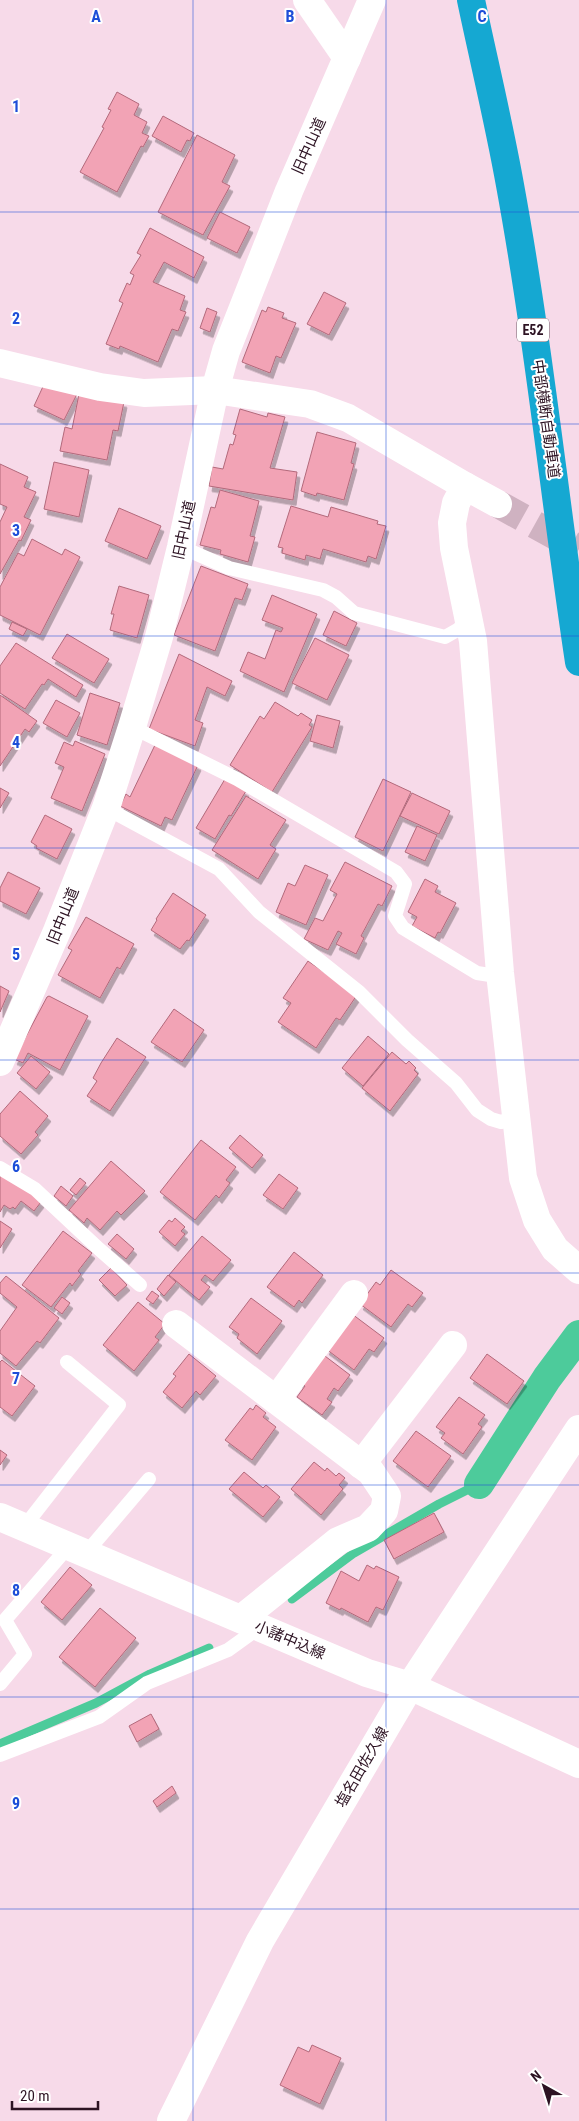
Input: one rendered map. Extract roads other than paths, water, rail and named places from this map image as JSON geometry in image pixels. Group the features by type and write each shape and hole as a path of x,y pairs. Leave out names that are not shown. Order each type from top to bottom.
{"highway":[{"name":"中部横断自動車道","path":"471,0 512,195 541,380 579,662"}],"street":[{"path":"307,0 347,58"},
{"name":"旧中山道","path":"0,1062 57,932 106,808 132,728 181,547 215,390 226,351 289,191 372,0"},
{"path":"0,362 100,387 144,392 215,390 310,404 348,418 498,504"},
{"path":"465,486 456,504 452,523 454,548 473,641 500,973 523,1178 537,1220 555,1250 579,1270"},
{"path":"276,1400 354,1294"},
{"path":"176,1324 371,1472 387,1496 384,1511 368,1528 338,1541 250,1623"},
{"path":"361,1465 453,1346"},
{"name":"塩名田佐久線","path":"171,2121 260,1940 410,1686 579,1429"},
{"name":"小諸中込線","path":"12,1522 367,1673 410,1686 579,1764"}],"lane":[{"path":"181,547 228,568 323,590 336,597 354,613 445,637 459,629 468,617"},
{"path":"132,728 237,778 396,872 405,884 395,916 403,928 477,973 490,975 500,973"},
{"path":"106,808 220,869 259,912 359,992 407,1040 456,1083 477,1110 501,1122 516,1118"},
{"path":"0,1168 35,1189 140,1285"},
{"path":"12,1522 119,1405 67,1362"},
{"path":"0,1684 25,1654 5,1620 149,1479"},
{"path":"0,1755 99,1717 147,1683 228,1650 250,1623"}],"waterway":[{"path":"479,1484 547,1378 579,1335"},
{"path":"292,1599 354,1553 439,1504 479,1484"},
{"path":"0,1744 96,1703 150,1674 209,1648"}],"tunnel":[{"path":"498,504 579,549"}]}
